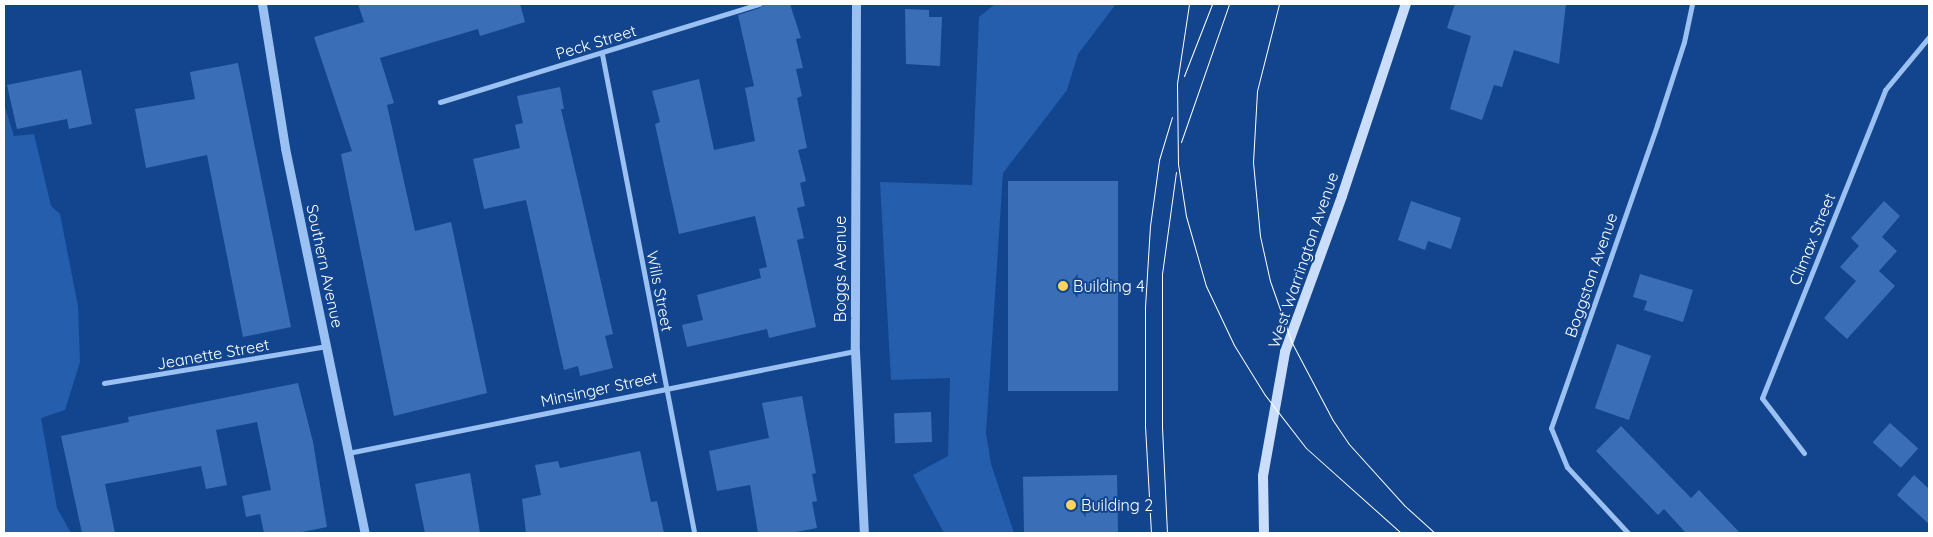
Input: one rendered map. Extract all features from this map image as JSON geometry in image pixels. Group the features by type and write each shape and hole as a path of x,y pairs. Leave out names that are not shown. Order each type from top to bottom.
{"main road":[{"name":"West Warrington Avenue","path":"1264,533 1263,476 1285,352 1342,196 1406,4"}],"street":[{"name":"Southern Avenue","path":"262,4 286,148 366,533"},
{"name":"Peck Street","path":"440,102 602,54 759,4"},
{"name":"Boggs Avenue","path":"856,4 855,351 864,533"},
{"name":"Boggston Avenue","path":"1628,533 1567,467 1551,428 1657,125 1684,42 1692,4"},
{"name":"Climax Street","path":"1804,453 1762,398 1885,90 1929,36"},
{"name":"Wills Street","path":"602,54 694,533"},
{"name":"Jeanette Street","path":"104,383 327,346"},
{"name":"Minsinger Street","path":"348,453 855,351"}],"shaded area":[{"path":"995,4 1116,4 1078,54 1067,90 1003,173 986,433 991,464 1014,533 944,533 913,475 948,456 950,378 891,380 880,182 972,185 979,17"},
{"path":"4,104 14,136 34,134 51,206 60,214 78,306 80,362 65,410 41,418 57,508 71,533 4,533"}],"building":[{"path":"358,4 520,4 525,22 480,36 478,29 380,58 394,103 387,105 415,231 451,222 487,393 394,416 341,154 352,151 314,37 364,22"},
{"path":"763,4 790,4 801,38 796,39 803,68 796,69 802,96 797,98 807,148 798,150 806,181 800,183 805,206 797,208 804,238 797,240 816,327 769,338 767,329 687,347 682,325 703,320 697,295 761,278 759,269 767,267 755,216 679,234 655,124 660,122 652,91 699,79 714,150 755,141 745,88 754,86 738,15 760,8"},
{"path":"1455,4 1566,4 1559,64 1514,50 1502,87 1494,85 1482,120 1450,109 1471,36 1447,28"},
{"path":"905,9 929,10 929,17 942,17 940,66 906,64"},
{"path":"238,63 291,327 243,337 207,155 146,168 135,109 195,99 190,72"},
{"path":"81,70 92,124 69,129 67,119 17,129 7,85"},
{"path":"560,87 564,109 561,109 613,334 605,336 613,368 580,376 578,366 564,370 526,200 484,209 473,159 520,148 515,125 523,123 517,96"},
{"name":"Building 4","path":"1008,181 1118,181 1118,391 1008,391"},
{"path":"1411,201 1461,218 1451,249 1428,241 1425,250 1398,240"},
{"path":"1884,201 1900,216 1882,237 1897,251 1879,271 1895,286 1847,339 1824,318 1856,281 1840,267 1859,246 1851,238"},
{"path":"1640,274 1693,290 1683,322 1644,310 1647,301 1633,297"},
{"path":"1617,344 1651,356 1629,420 1595,408"},
{"path":"298,383 313,442 327,527 297,533 264,533 260,514 246,517 242,496 271,490 257,422 216,430 227,485 206,489 201,466 105,484 115,533 82,533 61,436 129,422 128,417"},
{"path":"802,396 816,473 812,474 817,501 812,502 817,528 791,533 758,533 750,485 717,491 709,451 769,438 762,403"},
{"path":"931,412 932,442 895,443 894,413"},
{"path":"1890,423 1918,448 1901,468 1873,442"},
{"path":"1621,426 1691,498 1699,490 1740,533 1686,533 1664,509 1658,515 1596,451"},
{"path":"640,451 651,502 657,501 664,533 526,533 522,499 541,495 535,465 558,461 560,468"},
{"path":"470,473 480,533 425,533 415,484"},
{"name":"Building 2","path":"1117,475 1118,533 1024,533 1023,477"},
{"path":"1914,475 1929,489 1929,524 1897,495"}],"tram line":[{"path":"1189,4 1177,83 1178,164 1186,216 1206,286 1234,345 1265,395 1306,448 1401,533"},
{"path":"1184,76 1212,4"},
{"path":"1181,142 1229,4"},
{"path":"1279,4 1257,91 1253,162 1260,236 1270,281 1292,343 1332,419 1348,443 1405,506 1435,533"},
{"path":"1151,533 1145,427 1145,307 1150,226 1159,160 1172,117"},
{"path":"1167,533 1162,428 1162,274 1176,172"}],"place":[{"name":"Building 4","path":"1063,286"},
{"name":"Building 2","path":"1071,505"}]}
